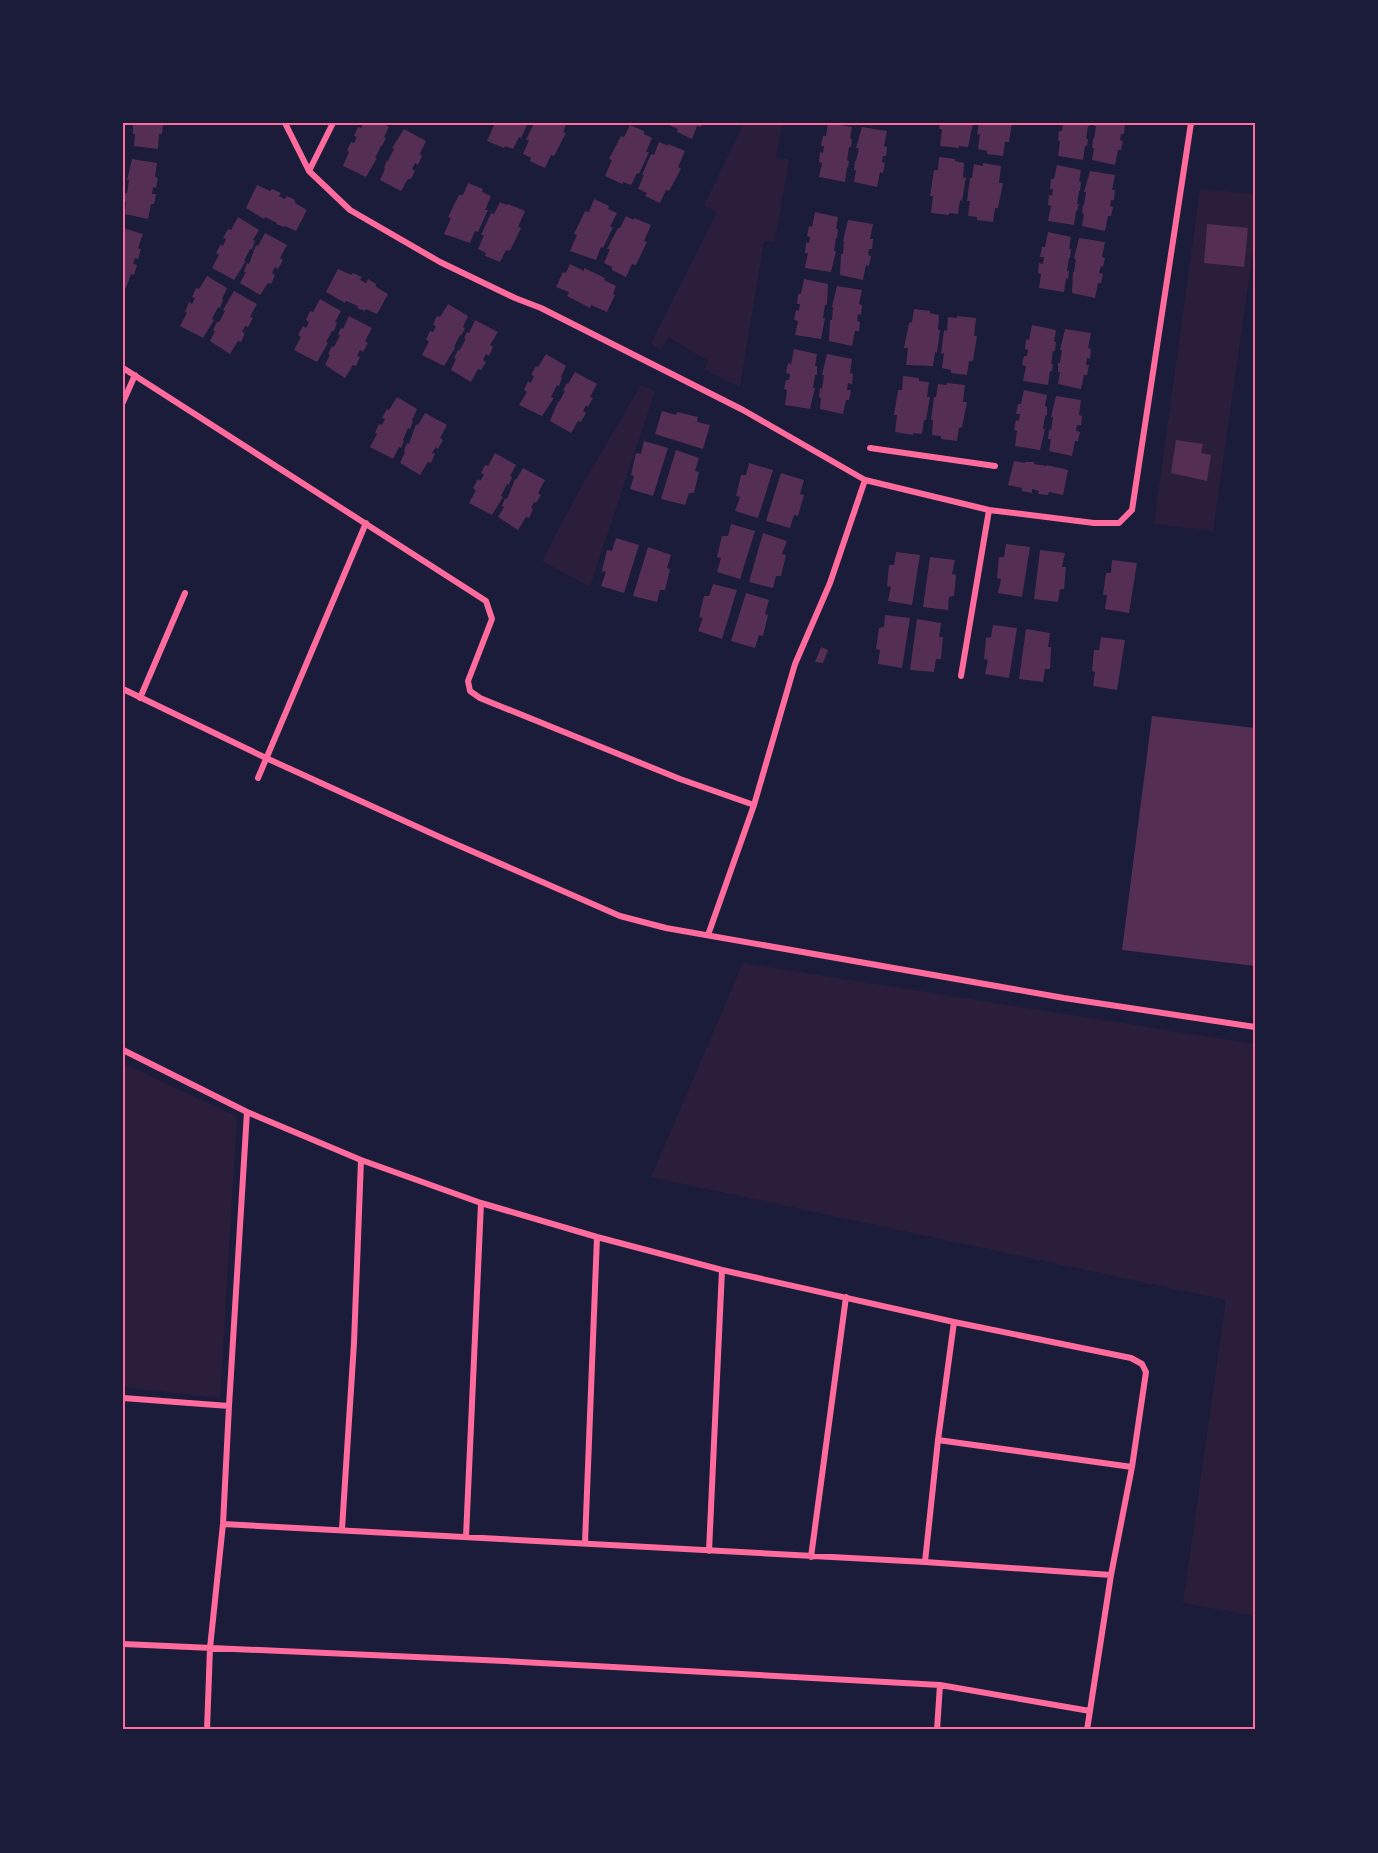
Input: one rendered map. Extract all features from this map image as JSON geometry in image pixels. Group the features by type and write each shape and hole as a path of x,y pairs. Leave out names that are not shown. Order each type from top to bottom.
{"street":[{"path":"285,123 309,171 350,210 440,262 541,308 743,410 865,480 989,510 1119,524 1132,510 1191,123"},
{"path":"309,171 333,123"},
{"path":"123,368 486,602 492,619 468,681 470,691 480,698 681,779 754,805"},
{"path":"123,402 135,375"},
{"path":"870,448 995,466"},
{"path":"708,935 754,805 795,664 830,583 865,480"},
{"path":"961,676 989,510"},
{"path":"258,778 366,523"},
{"path":"140,698 185,593"},
{"path":"123,689 266,758 620,916 666,928 1064,998 1255,1027"},
{"path":"123,1050 247,1112 361,1160 481,1203 722,1270 954,1322 1131,1358 1142,1364 1146,1372 1132,1467 1111,1575 1087,1730"},
{"path":"207,1730 210,1648 224,1524 247,1112"},
{"path":"342,1529 354,1343 361,1160"},
{"path":"466,1538 481,1203"},
{"path":"585,1543 597,1236"},
{"path":"709,1551 722,1270"},
{"path":"811,1557 846,1297"},
{"path":"925,1562 954,1322"},
{"path":"123,1398 229,1406"},
{"path":"938,1440 1132,1467"},
{"path":"224,1524 925,1562 1111,1575"},
{"path":"123,1644 940,1685 1090,1711"},
{"path":"937,1730 940,1685"}],"shaded area":[{"path":"744,123 782,123 776,158 789,159 775,242 764,241 740,387 704,369 708,361 669,337 660,350 651,343 717,212 704,205"},
{"path":"1200,189 1255,194 1255,237 1213,531 1154,524"},
{"path":"641,385 655,391 590,587 542,561 581,487"},
{"path":"743,963 1255,1044 1255,1616 1183,1603 1226,1300 651,1177"},
{"path":"123,1063 237,1117 220,1398 123,1387"}],"building":[{"path":"134,123 163,124 162,134 159,134 158,149 134,146"},
{"path":"364,123 383,123 389,127 375,158 377,158 366,177 343,166 351,142 354,143 357,137 354,136 358,127 361,128"},
{"path":"495,123 528,123 513,149 487,141"},
{"path":"534,123 567,123 563,132 566,133 545,168 530,161 531,158 523,154 529,140 526,140"},
{"path":"670,123 703,123 701,127 697,126 692,139 677,132 678,129 669,125"},
{"path":"828,123 852,127 845,182 819,177 822,163 819,162 820,152 823,153 824,146 821,146 823,136 826,136"},
{"path":"940,123 973,123 968,147 940,146 942,129 939,129"},
{"path":"979,123 1012,123 1009,142 1005,142 1003,156 987,154 987,151 978,149"},
{"path":"1063,123 1090,123 1083,160 1058,156 1059,131 1062,131"},
{"path":"1095,123 1125,125 1124,134 1121,134 1120,140 1123,141 1121,150 1118,150 1115,165 1092,160"},
{"path":"630,125 644,131 644,134 652,138 646,152 649,152 631,185 623,182 622,184 605,176 612,160 609,159 621,136 624,137"},
{"path":"862,127 887,131 884,146 887,147 886,156 883,156 882,162 885,163 883,173 880,172 877,187 854,182 855,161 859,148 856,148"},
{"path":"404,129 426,141 418,165 415,163 412,169 415,171 411,179 408,179 401,191 380,180 387,160 394,149 392,148"},
{"path":"659,142 685,151 678,167 681,169 660,203 645,196 647,193 638,189 651,154 654,155"},
{"path":"939,157 964,163 963,178 966,177 958,214 931,213 933,196 930,196 934,170 938,170"},
{"path":"132,159 157,163 155,177 158,178 152,194 156,194 148,219 125,214 125,193 127,193 129,180 127,180"},
{"path":"983,163 1001,166 999,183 1003,183 993,222 968,216 970,178 972,178 974,164 983,166"},
{"path":"1057,165 1081,170 1077,204 1079,204 1074,225 1048,221 1051,206 1048,205 1049,195 1052,196 1053,189 1050,189 1051,179 1054,179"},
{"path":"1090,171 1115,175 1112,190 1115,190 1114,200 1111,200 1110,206 1113,207 1111,216 1108,216 1105,231 1082,226 1086,192 1084,192"},
{"path":"468,183 483,189 482,192 491,196 485,210 488,210 470,243 444,234 451,218 448,217"},
{"path":"257,185 281,193 279,196 285,199 287,196 295,200 295,203 307,210 296,231 276,224 265,217 264,219 246,208"},
{"path":"594,199 609,206 608,209 617,213 610,227 613,227 596,260 570,251 577,235 574,234 585,211 589,212"},
{"path":"500,202 525,211 518,227 521,228 510,251 506,250 500,262 485,256 486,253 478,249 484,235 481,235 491,213 494,214"},
{"path":"815,212 838,217 834,251 836,251 831,272 805,268 808,253 805,253 806,243 809,243 810,237 807,236 809,226 812,227"},
{"path":"626,216 651,225 644,241 647,242 636,265 632,264 626,277 604,263 610,249 607,249"},
{"path":"238,217 259,230 253,240 255,241 252,249 244,261 246,261 234,280 212,268 219,255 216,253 226,239 223,238 228,229 231,230"},
{"path":"848,220 873,224 870,239 873,239 872,249 869,249 868,255 871,256 869,266 866,265 863,280 840,275 841,254 843,254 843,241"},
{"path":"1207,224 1248,228 1244,267 1204,263"},
{"path":"123,228 143,234 138,248 141,249 138,259 135,258 133,264 137,265 134,275 131,274 126,288 123,287"},
{"path":"1048,232 1071,237 1068,279 1066,278 1064,292 1039,288 1041,274 1038,273 1039,263 1043,264 1044,257 1040,257"},
{"path":"265,233 287,245 280,258 283,260 278,269 275,267 272,273 275,275 271,284 268,283 260,295 240,283 256,245 258,246"},
{"path":"1079,238 1105,242 1102,257 1105,258 1099,273 1103,274 1101,283 1098,283 1095,298 1072,293 1076,259 1074,259"},
{"path":"570,264 605,278 604,280 616,286 613,294 615,295 607,312 591,305 590,308 567,296 569,292 556,287 563,272 566,273"},
{"path":"338,269 362,277 360,280 366,283 368,279 388,294 377,314 357,308 358,306 346,301 345,303 326,292"},
{"path":"207,276 227,288 220,308 218,307 212,319 214,320 203,338 180,326 187,313 185,312 189,302 192,304 195,298 192,297 196,288 199,289"},
{"path":"804,279 828,284 821,339 795,335 798,321 794,320 800,304 797,304 798,294 801,294"},
{"path":"837,286 862,290 859,304 862,305 861,315 858,314 857,321 860,322 859,331 855,331 852,346 829,341 830,320 832,320 832,307"},
{"path":"234,291 257,304 250,317 253,318 242,332 245,333 241,342 238,341 230,354 210,341 215,331 213,330"},
{"path":"320,299 341,311 335,322 337,323 334,331 317,362 294,350 301,337 298,335 303,326 306,328 309,322 306,320 310,311 313,312"},
{"path":"448,304 468,316 463,327 465,328 444,366 422,355 429,341 426,340 430,331 433,332 436,326 433,325 437,316 440,317"},
{"path":"914,309 939,315 938,330 940,330 933,366 906,365 908,348 904,348"},
{"path":"349,316 372,328 365,341 368,343 363,352 360,350 357,356 360,357 356,366 353,365 345,378 325,365 330,355 328,354 332,346 334,347 340,335 338,334"},
{"path":"957,316 976,318 974,336 977,336 973,361 969,361 967,375 951,373 951,370 942,368 944,330 947,331 948,317 957,318"},
{"path":"475,320 498,332 490,345 493,347 489,356 486,354 483,360 486,362 481,370 478,369 471,382 451,370 456,359 454,358"},
{"path":"1032,325 1056,330 1055,351 1053,351 1052,371 1050,371 1048,385 1023,381 1026,366 1022,365 1028,350 1025,349 1026,339 1029,340"},
{"path":"1065,329 1091,333 1088,348 1091,349 1090,359 1087,358 1086,365 1089,365 1081,389 1058,384 1060,372 1058,372 1058,363 1060,363 1062,350 1060,350"},
{"path":"794,349 817,354 815,366 817,366 817,375 815,375 813,388 815,388 810,409 785,405 787,390 784,389 790,374 786,373 788,363 791,364"},
{"path":"546,354 566,366 559,386 557,385 551,397 554,398 542,416 519,405 527,392 524,390 528,381 531,383 534,376 531,375"},
{"path":"827,354 852,359 850,373 853,374 852,384 848,383 847,390 851,390 843,414 820,409 820,388 822,389 824,375 822,375"},
{"path":"575,372 597,384 590,397 593,398 583,411 586,413 571,433 550,421 565,391 563,390"},
{"path":"903,376 929,382 927,397 930,397 922,434 895,432 897,415 894,415 898,390 902,390"},
{"path":"947,383 965,385 963,402 967,402 957,441 932,435 934,397 936,397 938,384 947,385"},
{"path":"1024,390 1047,395 1045,406 1047,415 1040,450 1015,446 1017,431 1014,430 1020,414 1016,414"},
{"path":"1056,396 1081,400 1079,415 1082,416 1081,425 1077,425 1076,431 1080,432 1078,441 1075,441 1072,456 1049,451 1051,439 1048,439 1049,430 1051,430 1053,417 1051,417"},
{"path":"397,397 417,409 401,448 399,447 393,459 370,447 379,424 382,425 385,419 382,418"},
{"path":"662,411 698,417 697,422 710,425 703,449 655,434"},
{"path":"425,413 447,425 440,438 443,440 438,449 436,447 432,453 435,454 431,463 428,462 420,475 400,463 416,424 418,425"},
{"path":"1176,440 1203,444 1201,453 1211,455 1207,481 1171,473"},
{"path":"644,441 668,448 653,496 630,489 634,476 631,475 636,453 641,454"},
{"path":"676,450 699,458 695,471 699,472 694,493 689,493 685,505 661,499"},
{"path":"495,453 516,465 510,476 512,477 509,485 507,484 501,496 503,497 492,515 469,503 476,490 473,488 478,479 480,481 484,475 481,473 485,465 488,466"},
{"path":"1014,461 1034,462 1034,464 1068,470 1063,495 1049,492 1048,495 1038,494 1039,491 1032,489 1032,493 1008,485"},
{"path":"749,463 773,470 758,518 735,511 740,497 736,496 741,475 746,475"},
{"path":"523,468 545,480 538,493 541,495 536,503 534,502 529,518 526,517 518,530 498,517 504,507 502,506 505,498 507,499 515,479"},
{"path":"781,473 804,480 800,494 804,495 798,516 794,515 790,528 766,521"},
{"path":"731,524 755,531 740,579 717,572 721,558 717,557 722,536 728,536"},
{"path":"763,533 787,541 782,554 786,555 781,576 776,576 773,588 749,582"},
{"path":"616,538 639,545 624,593 601,586 606,572 602,571 607,550 612,551"},
{"path":"1006,544 1030,547 1022,597 998,593 1001,579 997,578 999,557 1004,557"},
{"path":"648,547 671,555 665,590 660,590 657,602 633,596"},
{"path":"1040,550 1065,553 1062,567 1066,567 1064,589 1060,589 1058,602 1034,599"},
{"path":"896,552 920,555 912,605 888,601 891,587 887,586 889,565 894,565"},
{"path":"930,557 955,560 952,574 956,575 954,596 949,597 948,610 923,607"},
{"path":"1112,560 1137,563 1129,613 1105,609 1107,595 1103,595 1106,573 1111,573"},
{"path":"713,584 737,590 722,639 698,631 703,618 699,617 704,596 709,596"},
{"path":"746,593 769,600 763,636 759,635 755,648 731,641"},
{"path":"885,615 910,618 902,668 878,664 880,650 876,649 879,628 884,627"},
{"path":"917,619 941,623 939,637 943,637 941,659 936,659 934,672 910,670"},
{"path":"993,625 1017,628 1009,678 985,674 988,660 984,659 986,638 991,637"},
{"path":"1026,629 1050,633 1048,647 1051,647 1050,669 1045,669 1043,682 1019,679"},
{"path":"1101,637 1125,640 1117,690 1093,686 1094,650 1099,650"},
{"path":"821,647 828,650 823,663 815,662"},
{"path":"1152,716 1255,728 1255,966 1122,950"}]}
